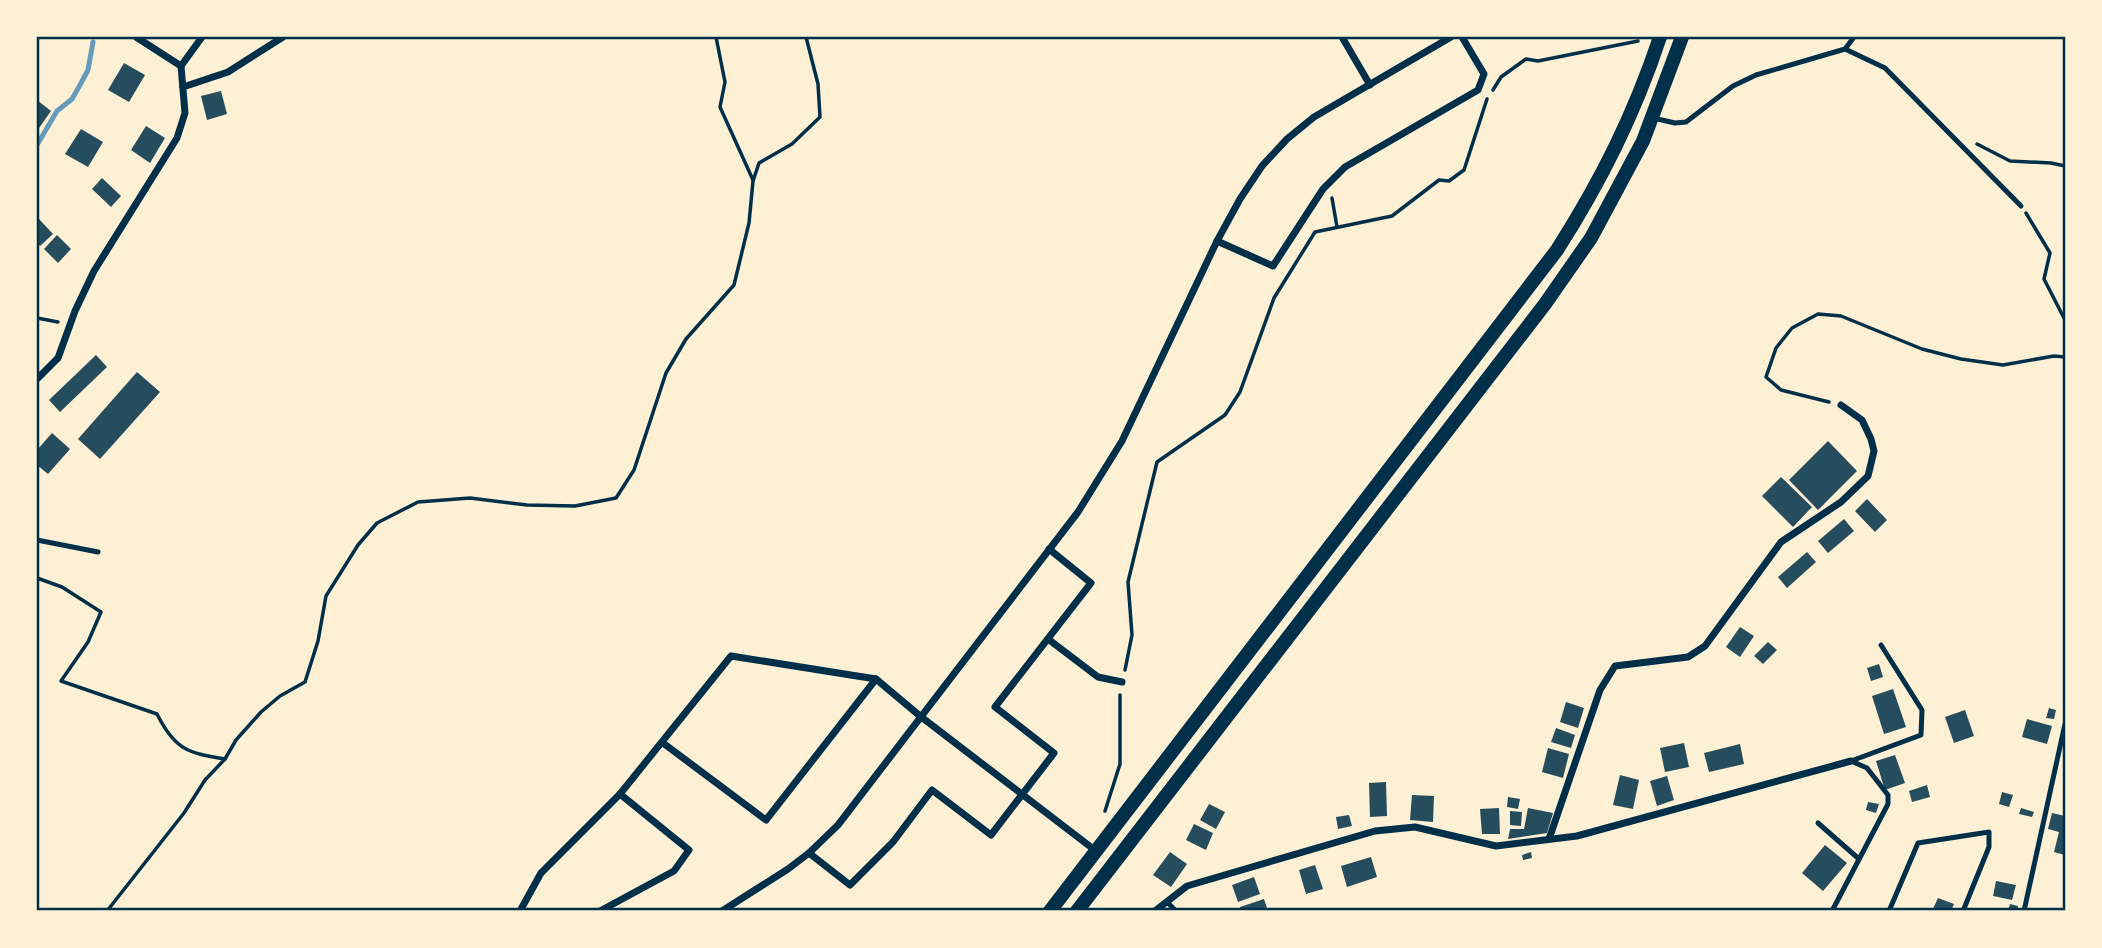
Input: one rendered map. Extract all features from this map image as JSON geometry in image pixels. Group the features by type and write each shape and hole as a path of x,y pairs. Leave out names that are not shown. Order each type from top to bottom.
{"main road":[{"path":"1050,911 1557,250 1600,181 1660,37"},
{"path":"1077,911 1545,304 1591,238 1653,118 1682,37"}],"street":[{"path":"136,37 181,66"},
{"path":"37,379 58,358 94,271 177,138 184,113 181,66 202,37"},
{"path":"183,87 229,72 283,37"},
{"path":"1342,37 1370,85"},
{"path":"722,911 809,853 838,825 1078,512 1122,442 1217,241 1262,166 1287,139 1314,117 1451,37"},
{"path":"1217,241 1272,266 1323,189 1345,167 1478,90 1484,74 1462,37"},
{"path":"1549,839 1600,690 1615,666 1688,657 1706,646 1781,542 1841,502 1868,476 1874,451 1871,439 1861,420 1841,405"},
{"path":"809,853 850,885 893,842 932,790 991,835 1023,795 1055,753 995,707 1091,583 1049,549"},
{"path":"1048,639 1098,677 1122,682"},
{"path":"520,911 541,873 620,794 731,656 876,679 919,716 1096,851"},
{"path":"663,743 766,820 876,679"},
{"path":"1155,911 1188,886 1376,831 1415,827 1496,846 1577,836 1851,761"},
{"path":"600,911 674,871 689,850 620,794"}],"lane":[{"path":"1653,118 1675,123 1686,122 1733,86 1756,75 1845,49 1854,37"},
{"path":"1845,49 1885,68 2021,206"},
{"path":"37,540 98,552"},
{"path":"1851,761 1921,735 1922,710 1881,645"},
{"path":"2024,911 2065,724"},
{"path":"1832,911 1888,804 1888,795 1867,768 1851,761"},
{"path":"1818,822 1859,859"},
{"path":"1889,911 1918,843 1989,832 1989,847 1963,911"},
{"path":"1167,902 1177,911"}],"path":[{"path":"716,37 726,82 720,107 753,181"},
{"path":"107,911 184,813 205,780 225,760 236,740 261,712 280,696 305,682 318,641 326,596 358,545 377,523 418,502 470,499 527,505 575,506 616,498 634,470 666,373 686,339 734,285 749,223 753,181 760,163 792,144 820,117 818,84 806,37"},
{"path":"1103,819 1120,764 1119,700 1132,635 1128,582 1157,462 1225,415 1240,391 1274,298 1315,232 1392,216 1439,180 1448,181 1464,170 1485,103 1501,77 1526,59 1538,61 1638,41"},
{"path":"1975,142 2010,161 2065,166"},
{"path":"1332,198 1337,227"},
{"path":"2021,206 2050,253 2044,279 2065,320"},
{"path":"1841,405 1781,390 1766,377 1776,348 1792,328 1818,314 1841,316 1922,349 1961,359 2003,365 2054,356 2065,357"},
{"path":"37,318 70,325"},
{"path":"37,578 62,587 101,612 88,642 61,681 157,714 178,744 191,753 225,760"}],"building":[{"path":"124,63 145,75 129,102 108,90"},
{"path":"221,91 227,114 207,120 201,96"},
{"path":"37,100 51,111 37,131"},
{"path":"146,126 165,138 150,163 131,150"},
{"path":"81,129 103,142 88,167 65,154"},
{"path":"102,178 121,196 111,207 92,189"},
{"path":"39,219 53,234 40,246 37,243"},
{"path":"57,235 71,249 58,263 44,249"},
{"path":"96,355 107,367 60,412 49,400"},
{"path":"137,372 160,392 100,459 78,439"},
{"path":"52,433 70,449 48,474 37,465 37,450"},
{"path":"1828,441 1857,471 1818,510 1789,480"},
{"path":"1781,477 1812,507 1793,527 1762,496"},
{"path":"1867,499 1887,520 1875,532 1855,511"},
{"path":"1844,519 1854,531 1828,553 1818,541"},
{"path":"1807,552 1816,562 1787,588 1778,577"},
{"path":"1740,627 1754,636 1740,657 1726,647"},
{"path":"1768,642 1777,650 1763,664 1754,656"},
{"path":"1879,664 1883,677 1871,681 1867,668"},
{"path":"1893,689 1906,727 1884,734 1872,696"},
{"path":"1566,702 1584,708 1578,728 1560,722"},
{"path":"2049,708 2056,710 2054,719 2046,718"},
{"path":"1965,710 1974,736 1954,743 1945,717"},
{"path":"2027,719 2052,726 2047,744 2022,737"},
{"path":"1556,728 1575,735 1571,748 1551,742"},
{"path":"1684,743 1689,767 1665,772 1660,748"},
{"path":"1740,744 1744,764 1709,772 1704,753"},
{"path":"1548,748 1569,754 1563,778 1542,772"},
{"path":"1895,755 1905,783 1885,790 1876,761"},
{"path":"1620,775 1639,780 1633,809 1613,805"},
{"path":"1667,776 1674,800 1657,806 1650,781"},
{"path":"1386,782 1387,816 1370,817 1369,783"},
{"path":"1927,785 1930,797 1912,802 1909,791"},
{"path":"2002,792 2013,795 2009,807 1999,804"},
{"path":"1412,795 1434,796 1433,822 1410,820"},
{"path":"1508,797 1520,799 1518,809 1507,807"},
{"path":"1868,802 1879,804 1876,813 1866,810"},
{"path":"1209,804 1225,812 1216,829 1200,820"},
{"path":"1499,808 1500,834 1482,834 1480,809"},
{"path":"1528,808 1553,813 1547,833 1508,839 1510,829 1524,829"},
{"path":"2021,808 2034,812 2032,817 2019,814"},
{"path":"1510,811 1522,812 1521,826 1510,825"},
{"path":"2052,813 2065,816 2065,855 2054,852 2059,832 2048,829"},
{"path":"1349,815 1352,826 1338,829 1336,817"},
{"path":"1194,824 1213,833 1206,850 1186,840"},
{"path":"1825,845 1847,863 1823,891 1802,873"},
{"path":"1170,852 1187,864 1171,887 1153,875"},
{"path":"1531,852 1532,858 1523,860 1522,855"},
{"path":"1371,857 1377,877 1347,887 1341,866"},
{"path":"1315,865 1323,889 1306,894 1299,870"},
{"path":"1254,877 1260,894 1238,902 1232,885"},
{"path":"1996,881 2016,885 2012,900 1993,896"},
{"path":"1938,898 1954,904 1951,911 1932,911"},
{"path":"1264,899 1268,911 1241,911 1240,907"},
{"path":"2010,904 2018,906 2017,911 2008,911"}],"waterway":[{"path":"37,145 57,111 72,99 80,85 88,70 93,42"}]}
